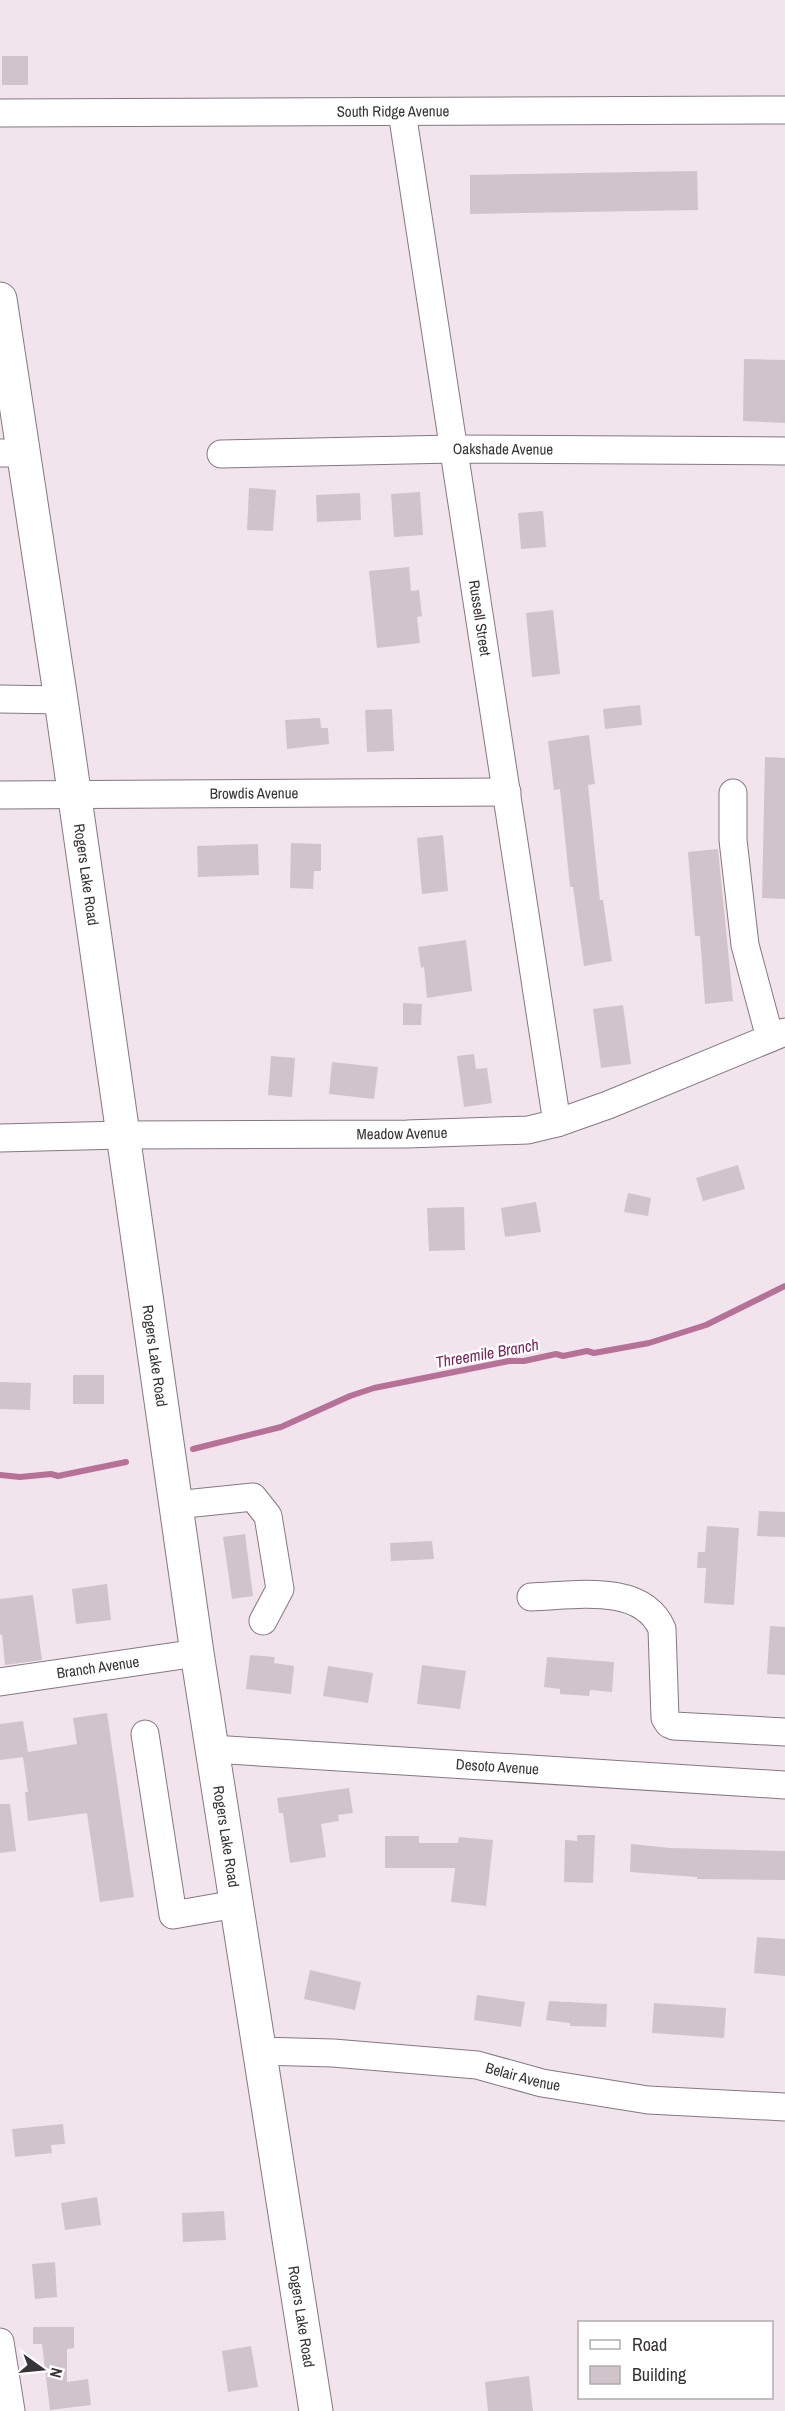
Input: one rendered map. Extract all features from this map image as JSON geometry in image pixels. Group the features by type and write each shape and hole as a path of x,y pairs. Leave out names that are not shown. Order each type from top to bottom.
{"main road":[{"name":"Rogers Lake Road","path":"0,299 12,453 61,700 197,1653 316,2411"}],"street":[{"name":"South Ridge Avenue","path":"0,113 785,110"},
{"name":"Russell Street","path":"402,112 557,1123"},
{"name":"Oakshade Avenue","path":"221,454 454,449 785,451"},
{"path":"0,699 61,700"},
{"name":"Browdis Avenue","path":"0,795 507,792"},
{"path":"733,793 733,840 745,945 777,1035"},
{"name":"Meadow Avenue","path":"0,1138 407,1134 528,1130 557,1123 608,1105 777,1035"},
{"path":"175,1505 253,1497 268,1516 280,1589 263,1621"},
{"path":"531,1597 617,1595 644,1606 657,1616 662,1629 665,1718 669,1724 785,1732"},
{"name":"Branch Avenue","path":"0,1682 197,1653"},
{"path":"145,1734 172,1916 236,1904"},
{"name":"Desoto Avenue","path":"212,1749 785,1785"},
{"name":"Belair Avenue","path":"259,2051 333,2053 477,2065 577,2090 648,2100 785,2107"},
{"path":"0,2342 11,2411"}],"building":[{"path":"2,56 28,56 28,85 2,85"},
{"path":"697,171 698,210 470,214 470,175"},
{"path":"744,359 785,360 785,423 743,421"},
{"path":"249,488 276,490 273,531 247,530"},
{"path":"420,492 423,535 394,537 391,494"},
{"path":"360,493 361,520 317,522 316,495"},
{"path":"543,511 546,547 521,549 518,513"},
{"path":"409,567 411,591 419,590 422,616 417,617 420,643 377,648 369,571"},
{"path":"553,610 560,674 532,677 526,613"},
{"path":"640,705 642,725 605,729 603,709"},
{"path":"392,709 394,751 367,752 365,710"},
{"path":"320,718 321,728 328,728 329,744 287,749 285,720"},
{"path":"589,735 595,784 588,785 600,900 603,900 612,961 584,966 573,887 570,887 560,789 554,790 548,741"},
{"path":"765,757 785,758 785,899 762,898"},
{"path":"443,835 448,891 422,894 417,838"},
{"path":"291,843 321,844 321,871 314,871 313,889 290,888"},
{"path":"258,844 259,875 198,877 197,846"},
{"path":"718,849 733,1001 705,1004 700,936 695,936 688,852"},
{"path":"466,940 472,991 427,998 424,967 421,968 418,947"},
{"path":"403,1003 422,1004 421,1025 403,1025"},
{"path":"623,1005 631,1064 601,1068 593,1009"},
{"path":"474,1054 476,1069 487,1068 492,1103 464,1107 457,1056"},
{"path":"271,1056 295,1058 292,1097 268,1095"},
{"path":"332,1062 378,1067 374,1099 329,1094"},
{"path":"738,1165 745,1189 703,1201 696,1178"},
{"path":"628,1193 651,1198 648,1216 624,1212"},
{"path":"536,1202 541,1232 505,1237 501,1208"},
{"path":"464,1207 465,1250 429,1251 427,1208"},
{"path":"73,1375 104,1375 104,1404 73,1404"},
{"path":"0,1382 31,1383 30,1410 0,1409"},
{"path":"759,1511 785,1512 785,1537 757,1536"},
{"path":"707,1526 739,1528 734,1605 704,1603 706,1568 697,1568 698,1552 705,1552"},
{"path":"245,1534 253,1596 232,1599 223,1537"},
{"path":"432,1541 434,1559 391,1561 390,1543"},
{"path":"107,1584 111,1620 76,1624 72,1589"},
{"path":"33,1595 42,1660 5,1665 2,1634 0,1635 0,1599"},
{"path":"770,1626 785,1627 785,1675 767,1674"},
{"path":"250,1655 275,1657 274,1663 294,1666 291,1694 246,1689"},
{"path":"547,1657 614,1662 612,1692 590,1690 589,1696 560,1694 560,1689 544,1687"},
{"path":"422,1665 466,1671 460,1709 417,1704"},
{"path":"328,1666 373,1673 368,1703 323,1696"},
{"path":"107,1713 134,1897 100,1902 87,1813 28,1821 25,1792 28,1792 23,1757 0,1760 0,1724 23,1721 28,1752 77,1744 73,1718"},
{"path":"349,1788 353,1813 338,1815 339,1821 321,1824 326,1857 290,1863 283,1813 279,1813 277,1798"},
{"path":"0,1804 10,1804 16,1851 0,1853"},
{"path":"577,1835 595,1835 593,1883 564,1882 565,1840 577,1841"},
{"path":"385,1836 419,1836 419,1843 458,1843 459,1837 493,1840 486,1906 451,1902 455,1868 385,1868"},
{"path":"631,1844 670,1848 785,1851 785,1880 697,1879 697,1877 630,1872"},
{"path":"757,1937 785,1939 785,1976 754,1973"},
{"path":"310,1970 361,1982 355,2010 304,1999"},
{"path":"477,1995 525,2002 521,2027 474,2020"},
{"path":"549,2001 607,2004 606,2027 570,2026 570,2023 546,2020"},
{"path":"654,2003 726,2008 724,2038 652,2033"},
{"path":"63,2124 65,2144 51,2145 52,2153 15,2157 12,2129"},
{"path":"97,2197 101,2225 65,2230 61,2203"},
{"path":"224,2211 226,2240 183,2242 182,2213"},
{"path":"55,2262 57,2297 35,2299 32,2264"},
{"path":"33,2327 74,2327 74,2348 67,2349 67,2382 88,2379 91,2405 50,2410 42,2344 33,2344"},
{"path":"251,2346 258,2387 228,2392 222,2351"},
{"path":"529,2376 533,2411 488,2411 485,2382"}],"waterway":[{"name":"Threemile Branch","path":"193,1449 281,1427 350,1396 374,1388 509,1361 524,1361 556,1354 563,1356 587,1351 594,1353 649,1343 706,1325 785,1286"},
{"name":"Threemile Branch","path":"0,1475 20,1477 51,1474 58,1476 126,1462"}]}
